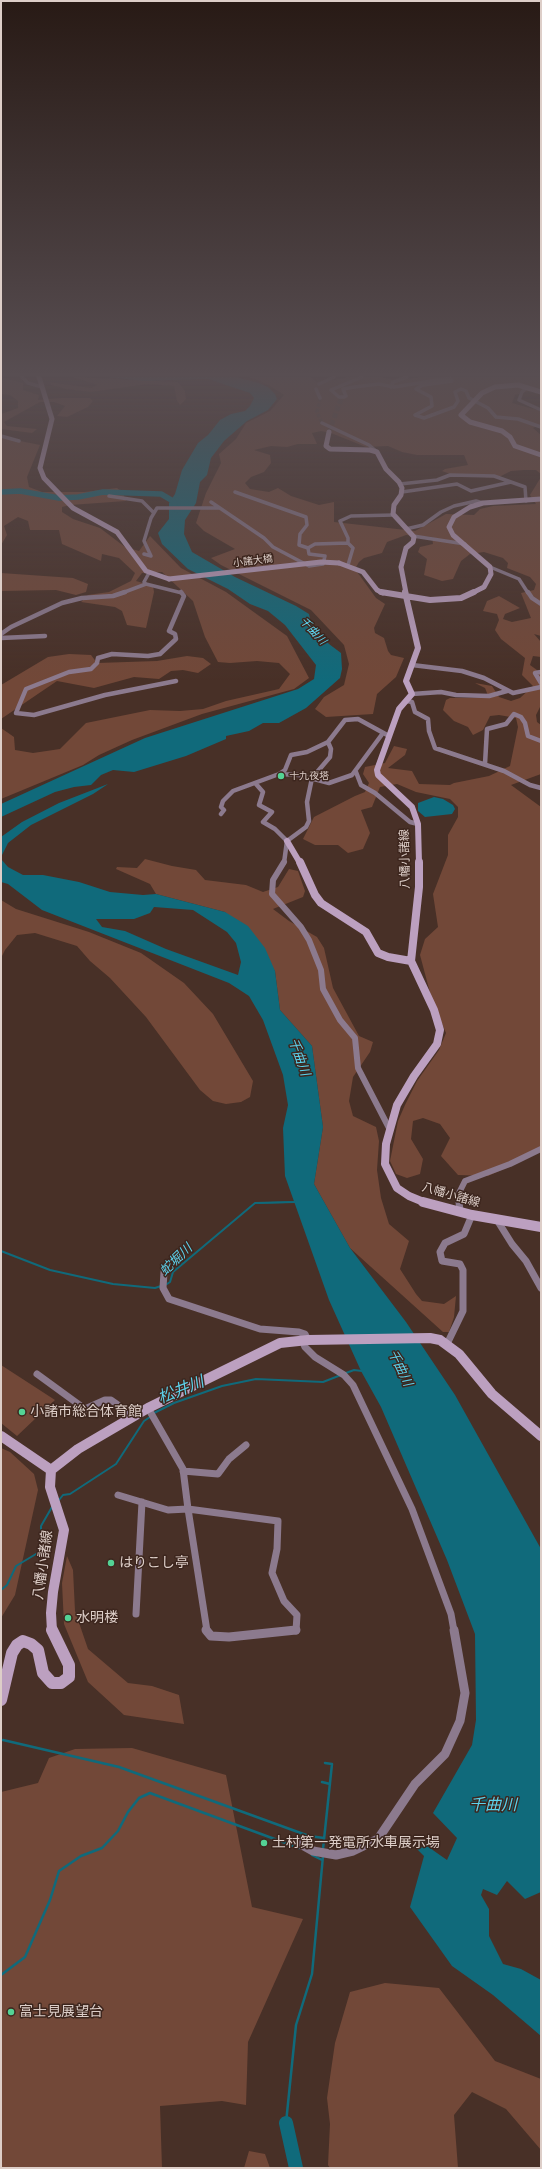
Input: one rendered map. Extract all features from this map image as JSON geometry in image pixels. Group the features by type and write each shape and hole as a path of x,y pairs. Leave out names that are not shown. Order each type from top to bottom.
{"main road":[{"path":"45,478 60,496 71,506 117,532 149,573"},
{"path":"394,478 400,484 402,492 394,505 394,515 413,536 413,542 404,554 401,567 411,623 418,648 406,681 412,694"},
{"path":"490,567 453,534 450,527 451,520 458,512 483,503 541,499"},
{"name":"小諸大橋","path":"149,573 169,579 321,562 339,563 348,565 363,572 373,585 381,592 407,597 443,601 467,596 484,588 492,574 490,567"},
{"name":"八幡小諸線","path":"412,694 399,709 386,735 377,766 378,775 412,807 418,824 419,887 411,961 436,1015 440,1030 439,1037 430,1057 406,1090 389,1128 386,1144 385,1164 389,1175 397,1188 409,1196 431,1205 460,1210 472,1215 541,1227"},
{"path":"287,841 304,869 315,895 321,903 366,932 378,953 388,957 411,961"},
{"path":"1,1436 51,1470 78,1449 148,1408 280,1344 308,1340 430,1338 447,1344 459,1354 492,1394 541,1436"},
{"name":"八幡小諸線","path":"1,1700 12,1653 16,1645 23,1641 31,1644 38,1650 43,1673 52,1683 62,1683 69,1677 69,1664 52,1630 51,1613 64,1530 50,1487 51,1470"}],"street":[{"path":"400,484 441,478"},
{"path":"451,478 471,490 511,482"},
{"path":"500,478 525,488 526,501"},
{"path":"402,492 460,484"},
{"path":"235,492 306,517 307,525 300,534 298,543 308,548"},
{"path":"109,496 137,499 147,504 154,512"},
{"path":"211,502 264,538 272,547 309,566 319,566 324,564 325,556 309,554 308,548"},
{"path":"406,529 423,526 441,512 454,506 476,502 483,503"},
{"path":"144,554 151,556 145,546 144,541 146,531 154,512 160,507 220,508"},
{"path":"348,565 353,548 348,543 348,538 340,524 340,521 344,518 394,515"},
{"path":"413,536 465,544"},
{"path":"308,548 315,544 348,543"},
{"path":"490,567 519,579 532,598 541,604"},
{"path":"146,584 144,582 149,573"},
{"path":"1,634 62,603 82,598 113,596 146,584 183,593 184,596 169,631 175,634 174,642 156,656 112,654 98,658 97,663 91,669 69,672 55,679 26,689 16,713 34,715 105,694 176,681"},
{"path":"1,638 45,636"},
{"path":"412,664 462,671 484,678 513,693 525,692 541,687"},
{"path":"541,672 535,674 541,683"},
{"path":"412,694 441,692 456,695 489,696 507,691"},
{"path":"407,700 412,702 414,712 428,719 429,731 435,748 504,771 530,785 541,788"},
{"path":"484,764 487,729 506,724 514,714 520,717 525,723 528,736 541,741"},
{"path":"221,814 224,810 221,807 224,801 233,791 256,784 262,779 279,774 285,770 290,755 307,752 328,742 345,720 361,720 386,735 356,772 329,783 299,775 279,774"},
{"path":"328,742 331,749 330,757 312,778 307,802 309,821 306,827 287,841 285,861 273,880 272,894 301,928 309,940 321,970 323,989 340,1020 355,1038 358,1068 389,1128"},
{"path":"356,772 360,784 379,796 410,822 418,824"},
{"path":"256,784 263,792 259,805 271,810 272,812 263,822 275,829 287,841"},
{"path":"460,1210 461,1186 465,1180 510,1164 541,1150"},
{"path":"447,1344 464,1311 463,1270 460,1264 442,1261 440,1258 440,1252 445,1243 464,1234 472,1215"},
{"path":"498,1220 512,1244 526,1261 541,1288"},
{"path":"164,1272 162,1280 163,1288 169,1299 260,1329 299,1332 305,1334 308,1340 305,1348 315,1357 344,1375 353,1385 412,1509 451,1614 462,1668 465,1693 460,1721 445,1754 430,1771 415,1784 378,1839 353,1851 336,1855 313,1851 297,1842"},
{"path":"37,1374 85,1408 105,1400 111,1400 134,1416"},
{"path":"118,1495 168,1510 188,1509 278,1521 277,1549 272,1573 284,1600 296,1614 298,1622 296,1631 229,1637 212,1636 206,1630 188,1509 183,1471 148,1408"},
{"path":"183,1471 218,1474 222,1472 229,1459 246,1445"},
{"path":"136,1614 142,1502"}],"shaded area":[{"path":"1,478 27,478 29,487 42,492 85,492 117,488 123,493 126,501 70,505 62,507 62,512 73,519 100,528 125,547 139,551 150,536 181,568 226,592 287,636 309,678 294,689 202,714 132,740 99,755 83,765 1,799 1,728 14,737 15,750 33,753 60,749 86,723 150,710 180,711 203,709 226,701 279,689 290,674 279,663 257,661 230,663 218,662 205,637 193,601 162,572 142,573 136,581 153,586 154,592 146,628 127,625 122,611 115,607 81,602 88,595 109,592 131,581 135,573 119,558 102,554 101,561 62,544 59,530 30,530 28,521 18,517 4,526 7,535 1,545"},
{"path":"213,478 250,478 245,483 250,489 269,492 278,488 291,496 319,505 334,502 334,522 415,531 446,514 474,515 480,509 493,506 536,504 530,495 541,478 541,636 534,634 541,642 541,657 533,656 530,665 541,673 541,705 536,715 537,722 541,725 541,774 511,785 541,807 541,1148 530,1157 488,1176 458,1175 441,1156 450,1138 440,1124 423,1118 413,1121 411,1139 423,1159 420,1174 407,1178 396,1174 390,1161 398,1121 405,1105 417,1081 439,1050 446,1033 432,1000 420,955 425,939 438,927 433,894 448,855 448,835 458,817 458,807 450,799 416,792 397,784 380,787 372,807 361,810 370,833 363,849 348,853 338,845 315,845 303,839 314,817 365,792 369,783 363,774 365,767 385,763 394,746 407,749 405,755 388,768 412,771 419,784 450,785 489,776 510,766 518,727 516,718 499,715 490,716 483,730 473,735 468,727 454,721 443,710 446,700 450,698 489,698 485,688 475,683 492,686 499,697 511,701 520,698 533,686 522,675 525,658 501,639 495,630 499,620 497,614 483,611 487,601 499,596 520,608 505,614 503,619 512,622 531,618 521,593 534,590 536,584 530,577 507,568 508,563 503,558 484,552 470,554 461,561 453,579 442,581 424,575 427,559 418,552 420,547 433,544 432,537 406,535 387,542 382,553 364,558 359,562 355,569 376,598 385,604 374,628 375,633 384,638 388,651 391,655 404,658 396,677 377,694 373,714 326,717 315,709 324,697 344,685 349,664 344,645 311,610 221,565 211,558 235,549 204,531 196,523 206,493"},
{"path":"1,573 73,578 88,584 86,592 76,595 56,590 1,591"},
{"path":"69,654 91,655 97,663 157,661 187,656 203,658 211,664 198,673 183,670 171,671 159,679 134,677 94,688 57,681 1,719 1,685 48,657"},
{"path":"145,859 196,870 205,880 246,885 263,892 278,887 289,869 298,871 305,891 303,897 273,909 289,921 317,937 324,948 333,988 359,1036 373,1042 370,1052 353,1077 349,1101 353,1116 376,1127 379,1141 377,1170 381,1198 389,1224 409,1241 400,1269 422,1301 444,1304 456,1296 454,1317 449,1332 443,1332 350,1248 314,1184 323,1127 312,1046 280,1010 275,971 225,912 156,894 150,884 116,869 117,867 137,868"},
{"path":"1,900 16,909 89,932 141,953 184,983 213,1014 253,1081 250,1097 241,1102 226,1104 213,1101 200,1090 146,1017 110,978 90,961 77,946 35,933 17,935 5,950 1,958"},
{"name":"小諸市総合体育館","path":"1,1365 55,1400 17,1436 1,1423"},
{"path":"1,1448 10,1452 34,1474 38,1490 15,1595 1,1618"},
{"path":"67,1556 73,1570 75,1611 88,1649 128,1683 152,1686 179,1695 184,1724 124,1715 88,1682 64,1624 62,1583"},
{"path":"132,1748 226,1775 252,1907 303,1919 248,2042 246,2105 222,2101 160,2106 162,2168 1,2168 1,1792 38,1783 49,1758 75,1749"},
{"path":"385,1983 439,1988 495,2061 541,2079 541,2150 506,2109 472,2092 454,2115 458,2168 330,2168 328,2165 330,2124 327,2098 335,2043 350,1992"},
{"path":"249,2151 265,2154 270,2168 244,2168"}],"water":[{"name":"千曲川","path":"180,478 204,478 200,482 196,503 185,520 184,534 192,552 235,577 296,606 309,614 311,624 329,644 341,653 342,669 340,678 306,708 279,723 263,723 249,731 226,736 226,739 186,756 134,772 113,770 101,775 91,785 74,787 55,792 1,817 1,804 145,738 298,689 314,679 316,665 285,625 268,611 250,604 228,589 188,569 162,544 158,533 169,519 169,503 175,494"},
{"path":"108,784 93,794 31,825 8,843 1,857 1,837 22,822 59,803"},
{"path":"434,797 443,799 453,805 455,809 452,814 425,817 418,811 418,803"},
{"name":"千曲川","path":"1,859 8,867 23,875 43,875 79,882 110,892 143,895 156,894 225,912 248,926 265,948 275,971 280,1010 312,1046 323,1127 314,1184 350,1248 406,1322 455,1395 541,1549 541,1892 525,1899 507,1881 497,1895 483,1889 481,1895 489,1909 489,1936 503,1964 521,1969 541,1980 541,2036 493,1995 452,1966 410,1907 424,1856 417,1849 427,1846 447,1860 457,1838 433,1813 472,1745 476,1720 475,1634 447,1560 381,1407 361,1371 329,1300 285,1176 283,1128 288,1105 283,1075 263,1020 249,996 229,983 42,910 8,884 1,882","holes":["154,907 193,910 227,932 236,943 241,962 238,975 166,949 125,931 102,927 96,919 134,919 150,913"]}],"waterway":[{"path":"1,492 20,491 59,498 78,497 103,492 161,494 173,501 177,510"},
{"name":"蛇堀川","path":"167,1284 170,1282 173,1272 255,1203 295,1202 258,1203"},
{"name":"蛇堀川","path":"1,1251 50,1270 113,1284 155,1288 161,1286"},
{"name":"松井川","path":"346,1373 354,1370 362,1371"},
{"name":"松井川","path":"154,1413 174,1403 222,1386 256,1379 323,1382 341,1375"},
{"name":"松井川","path":"59,1500 63,1495 70,1494 116,1464 144,1421 150,1417"},
{"name":"松井川","path":"1,1590 7,1585 16,1566 41,1551 41,1526 52,1507"},
{"path":"3,1740 119,1767 309,1836 324,1838"},
{"path":"325,1763 332,1764 330,1784"},
{"path":"322,1782 330,1784"},
{"path":"323,1849 330,1784"},
{"path":"1,1975 25,1957 50,1900 59,1871 81,1856 102,1848 118,1831 128,1812 139,1798 150,1793 299,1848"},
{"path":"312,1855 322,1860"},
{"path":"286,2123 296,2025 312,1974 323,1856"},
{"path":"286,2123 296,2168"}],"place":[{"name":"十九夜塔","path":"281,776"},
{"name":"小諸市総合体育館","path":"22,1412"},
{"name":"はりこし亭","path":"111,1563"},
{"name":"水明楼","path":"68,1618"},
{"name":"土村第一発電所水車展示場","path":"264,1843"},
{"name":"富士見展望台","path":"11,2012"}]}
